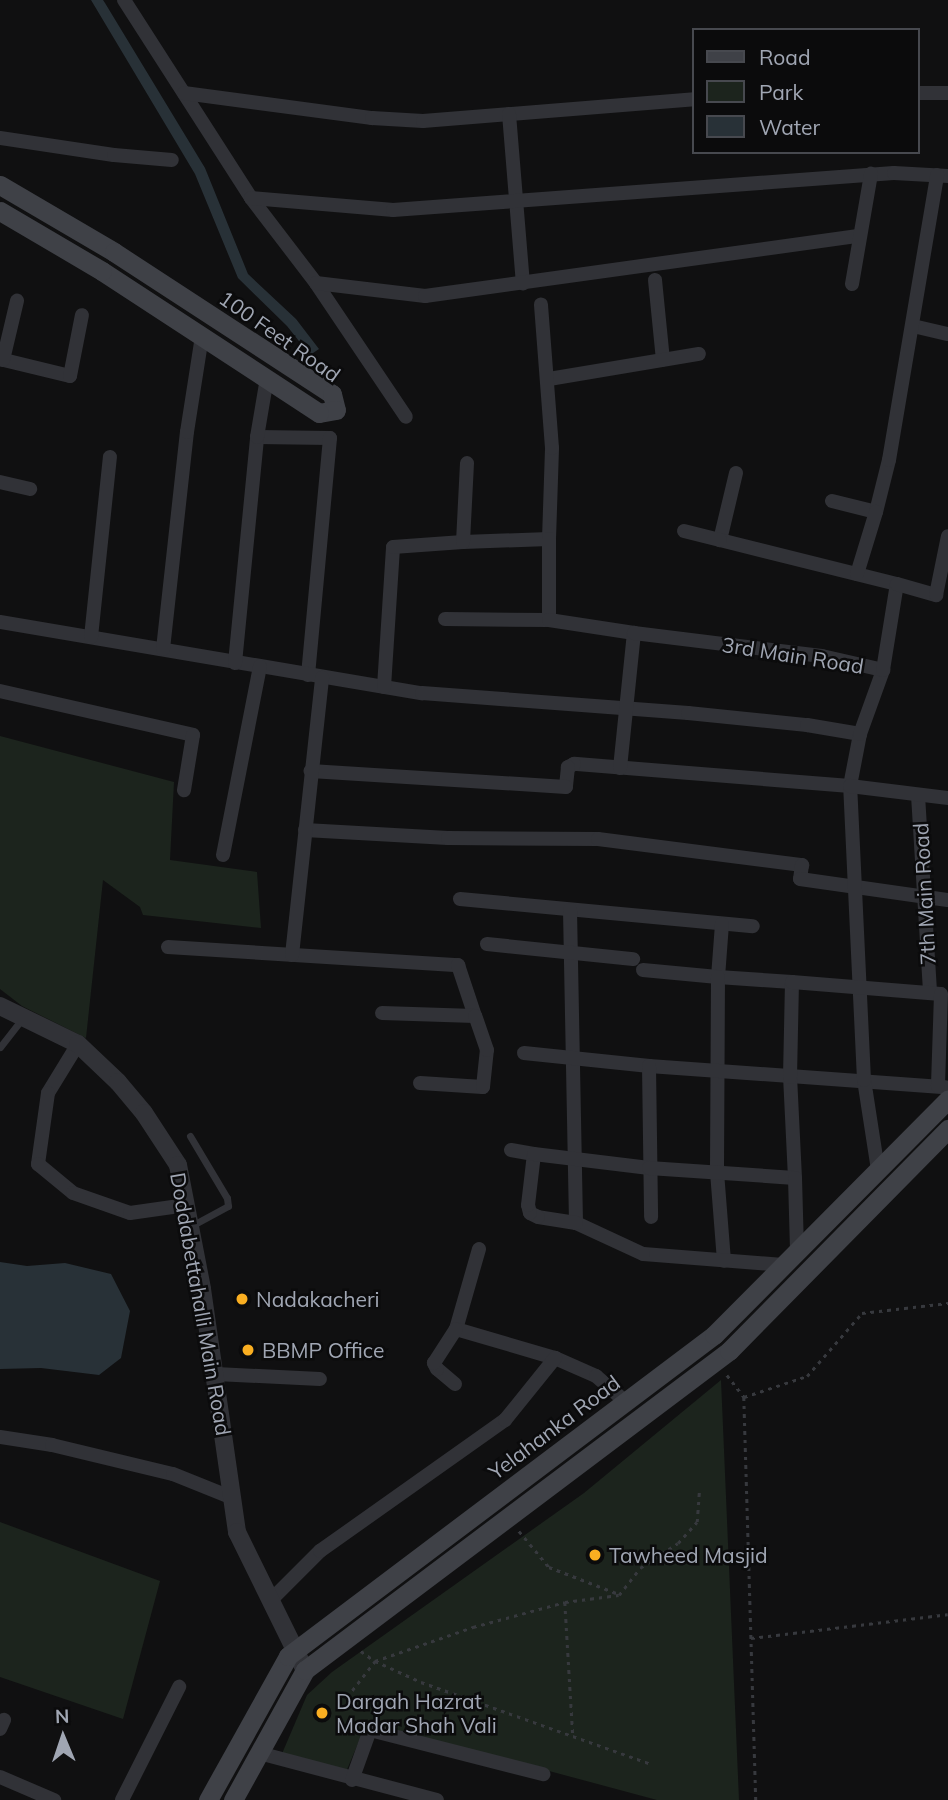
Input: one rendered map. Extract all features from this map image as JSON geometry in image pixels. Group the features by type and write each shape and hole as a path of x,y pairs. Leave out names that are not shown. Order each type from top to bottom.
{"main road":[{"name":"100 Feet Road","path":"0,185 114,252 332,394 336,410 319,413 102,271 0,211"},
{"name":"Yelahanka Road","path":"208,1800 288,1656 715,1335 878,1170 946,1089"},
{"path":"233,1800 305,1670 716,1361 948,1129"}],"street":[{"path":"124,0 251,198 316,283 406,417"},
{"path":"184,93 372,118 423,121 692,99"},
{"path":"920,93 948,93"},
{"path":"509,114 523,283"},
{"path":"0,138 114,155 173,160"},
{"path":"251,198 393,210 871,174 943,176 889,460 857,574"},
{"path":"852,284 871,174"},
{"path":"316,283 425,296 860,236"},
{"path":"656,280 663,360"},
{"path":"17,301 2,359 70,376 82,315"},
{"path":"541,304 549,379 552,448 550,620"},
{"path":"913,327 948,334"},
{"path":"163,649 187,432 202,336"},
{"path":"549,379 699,354"},
{"path":"235,663 257,437 267,379"},
{"path":"257,437 330,438 311,771 292,955"},
{"path":"91,637 110,457"},
{"path":"463,542 467,463"},
{"path":"720,540 736,473"},
{"path":"0,482 30,488"},
{"path":"832,500 876,512"},
{"path":"684,531 942,597 948,536"},
{"path":"384,687 393,547 549,539"},
{"name":"3rd Main Road","path":"445,619 550,620 822,656 883,670 897,584"},
{"path":"0,622 384,687 807,725 860,734"},
{"path":"620,768 634,633"},
{"path":"223,855 260,667"},
{"path":"878,1170 864,1080 849,786 860,734 883,670"},
{"path":"0,691 193,735 184,790"},
{"path":"311,771 566,787 571,764 849,786 948,798"},
{"name":"7th Main Road","path":"918,795 930,992 941,994 946,1089"},
{"path":"304,830 448,838 598,839 802,865 800,879 948,900"},
{"path":"460,899 753,926"},
{"path":"570,910 576,1223"},
{"path":"722,924 715,1070 717,1172 724,1261"},
{"path":"487,944 633,959"},
{"path":"168,947 457,965 487,1049 483,1087 420,1083"},
{"path":"643,970 930,992"},
{"path":"792,982 790,1077 797,1251"},
{"name":"Doddabettahalli Main Road","path":"0,1006 78,1044 118,1082 144,1113 178,1165 216,1374 237,1532 305,1670"},
{"path":"382,1013 475,1016"},
{"path":"78,1044 48,1093 38,1164 73,1193 130,1213 186,1205"},
{"path":"524,1053 649,1066 864,1080 946,1089"},
{"path":"649,1066 651,1217"},
{"path":"510,1150 649,1168 794,1178"},
{"path":"534,1154 528,1205 530,1213 576,1223 642,1254 783,1265"},
{"path":"455,1384 437,1369 434,1363 456,1329 479,1249"},
{"path":"456,1329 555,1359 596,1376 625,1402"},
{"path":"270,1601 320,1551 505,1420 555,1359"},
{"path":"216,1374 320,1379"},
{"path":"0,1437 52,1445 173,1474 233,1498"},
{"path":"122,1800 179,1687"},
{"path":"352,1780 370,1730 542,1774"},
{"path":"259,1753 352,1780 437,1800"},
{"path":"0,1777 51,1799"}],"lane":[{"path":"0,1047 24,1018"},
{"path":"190,1136 227,1198 228,1206 190,1226"}],"path":[{"path":"744,1397 807,1376 862,1313 948,1303"},
{"path":"716,1361 744,1397 756,1800"},
{"path":"346,1697 375,1661 473,1627 565,1602 619,1595 640,1568 678,1544 697,1521 699,1490"},
{"path":"509,1517 549,1567 619,1595"},
{"path":"565,1602 573,1737"},
{"path":"751,1638 948,1614"},
{"path":"375,1661 421,1682 651,1764"}],"green space":[{"path":"0,736 174,782 170,860 257,872 261,928 143,915 140,907 103,880 86,1038 22,1006 0,989"},
{"path":"721,1380 739,1800 657,1800 367,1722 346,1772 281,1756 307,1695 332,1672 584,1493"},
{"path":"0,1522 160,1581 123,1719 0,1677"}],"water":[{"path":"91,0 103,0 205,168 248,274 296,319 319,349 310,355 287,326 238,278 195,174"},
{"path":"0,1262 27,1266 65,1263 111,1274 130,1311 121,1358 99,1375 41,1368 0,1369"}],"place":[{"name":"Nadakacheri","path":"242,1299"},
{"name":"BBMP Office","path":"248,1350"},
{"name":"Tawheed Masjid","path":"595,1555"},
{"name":"Dargah Hazrat Madar Shah Vali","path":"322,1713"}]}
